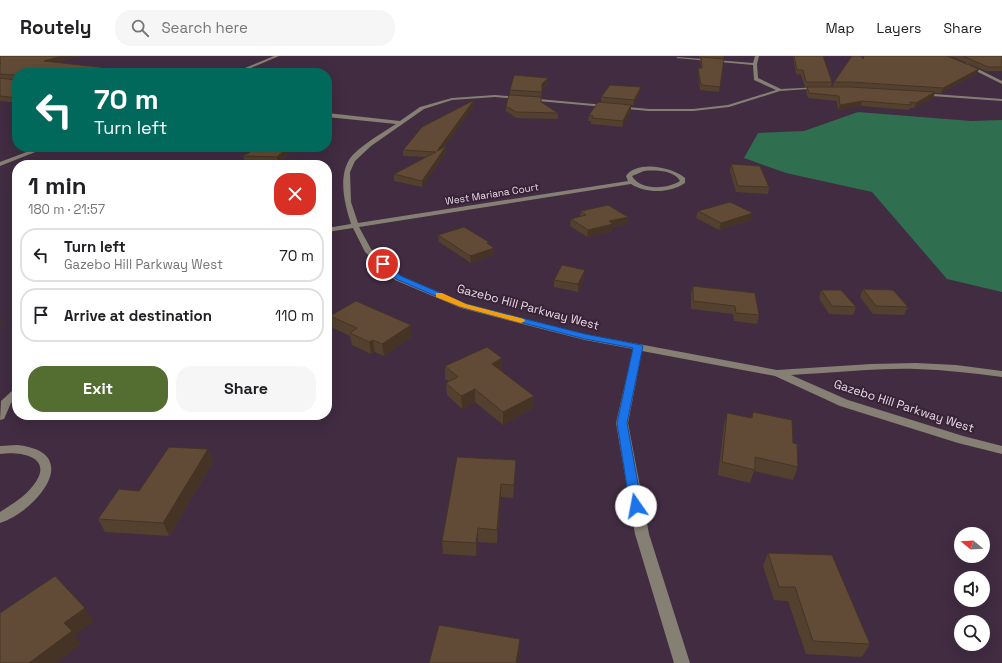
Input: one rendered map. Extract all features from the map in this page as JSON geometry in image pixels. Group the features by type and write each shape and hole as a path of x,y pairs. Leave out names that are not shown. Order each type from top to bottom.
{"street":[{"path":"247,68 277,56"},
{"path":"757,56 755,64 756,79 780,90 828,88"},
{"path":"678,58 755,64"},
{"path":"962,63 1002,83"},
{"name":"Gazebo Hill Parkway West","path":"780,90 729,106 686,110 649,110 495,96 470,97 440,102 422,108 369,145 352,160 347,172 348,202 355,226 368,250 398,278 464,306 562,331 777,373 844,403 962,440 1002,450"},
{"path":"913,94 1002,100"},
{"path":"332,116 401,123"},
{"path":"0,164 32,152"},
{"name":"West Mariana Court","path":"332,229 632,182 656,189 674,188 683,182 683,179 674,172 642,169 631,173 629,176 632,182"},
{"path":"638,346 622,423 642,534 682,663"},
{"name":"Gazebo Hill Parkway West","path":"777,373 871,367 916,366 956,368 1002,374"},
{"path":"0,416 6,401 12,396"},
{"path":"0,450 20,449 34,452 42,458 46,467 43,479 34,492 20,505 0,518"}],"green space":[{"path":"858,112 971,121 1002,120 1002,292 947,279 872,192 786,173 744,158 758,133 804,131"}],"building":[{"path":"0,56 62,56 44,61 108,68 12,68 12,75 0,74"},
{"path":"794,56 823,56 832,82 806,82 803,70 797,70"},
{"path":"852,56 861,56 863,59 864,56 947,56 979,69 943,88 834,82"},
{"path":"963,56 1002,56 1002,67 988,67"},
{"path":"701,57 724,59 720,87 701,85 698,68 702,68"},
{"path":"514,75 548,78 542,84 542,92 510,90"},
{"path":"0,78 12,80 12,97 0,96"},
{"path":"610,85 641,87 634,100 601,97"},
{"path":"807,87 850,87 935,92 916,103 910,102 911,105 862,101 840,105 839,96 809,93"},
{"path":"509,95 541,97 541,102 558,113 516,112 506,106"},
{"path":"474,100 437,151 446,146 422,181 394,174 436,152 403,150 422,127"},
{"path":"598,102 631,105 623,121 592,118 593,116 589,115"},
{"path":"250,152 282,152 277,157 243,156"},
{"path":"731,164 760,166 769,187 738,186"},
{"path":"730,202 753,213 721,223 698,211"},
{"path":"608,205 628,217 609,221 613,224 588,230 571,219 586,215 581,211"},
{"path":"464,227 489,242 487,243 494,248 470,256 438,235"},
{"path":"562,265 585,270 578,284 554,280"},
{"path":"693,286 755,293 759,315 736,313 735,306 693,301"},
{"path":"863,289 893,290 908,307 876,306"},
{"path":"821,290 841,290 856,307 832,306"},
{"path":"356,301 411,325 382,344 373,340 369,342 350,333 357,328 332,317 332,315"},
{"path":"487,347 502,358 492,364 534,396 503,412 475,389 461,396 446,383 458,377 445,366"},
{"path":"753,412 792,420 793,443 797,444 798,467 755,457 755,470 722,462 727,413 752,418"},
{"path":"169,447 208,449 163,523 98,519 119,489 139,491"},
{"path":"457,457 516,460 514,485 501,484 497,530 478,528 476,543 442,541"},
{"path":"768,553 832,555 870,644 813,641 795,587 779,587"},
{"path":"55,576 85,608 64,623 72,631 29,663 0,663 0,613"},
{"path":"439,625 520,639 516,663 429,663"}],"slow traffic":[{"path":"439,295 464,306 521,321"}],"route":[{"path":"383,264 398,278 464,306 585,337 638,346 622,423 636,506"}]}
